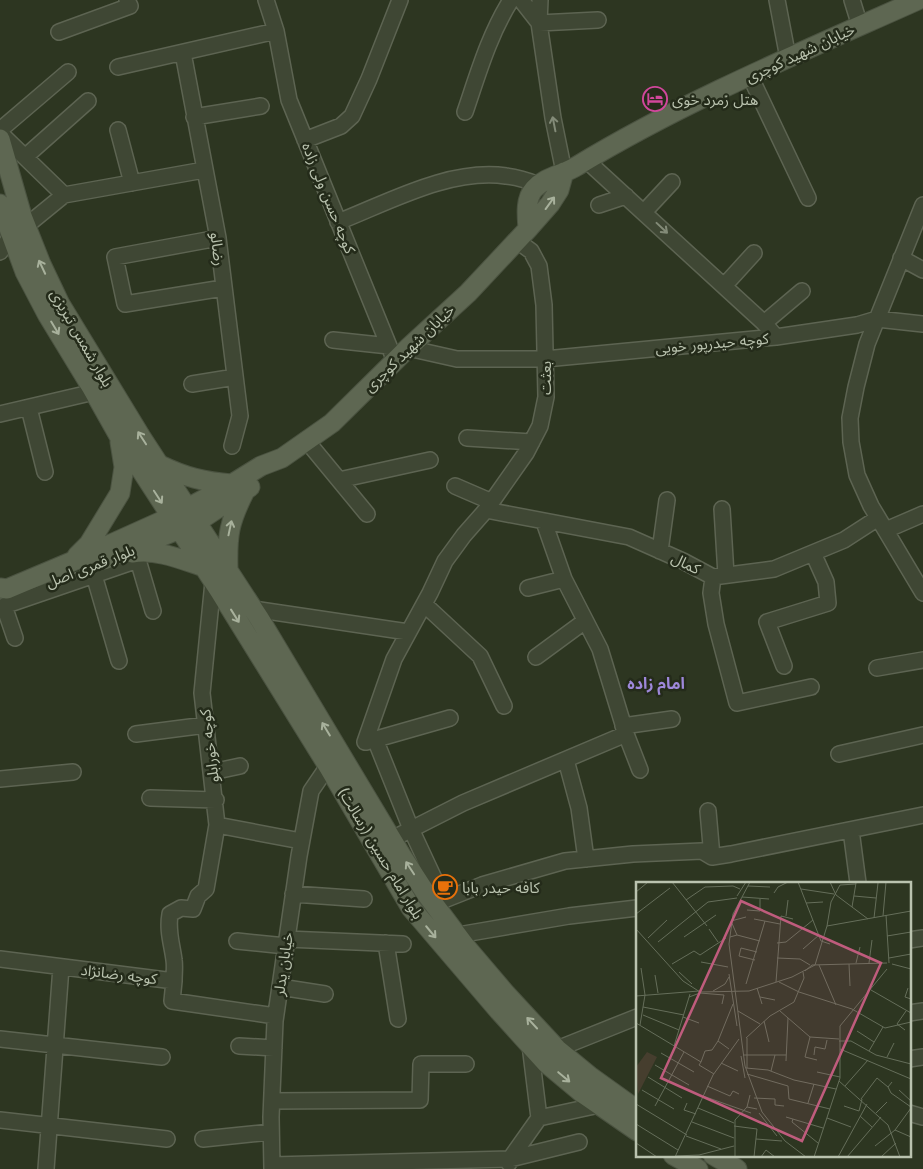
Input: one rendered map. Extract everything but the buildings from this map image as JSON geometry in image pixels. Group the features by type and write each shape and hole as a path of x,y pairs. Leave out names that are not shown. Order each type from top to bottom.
{"main road":[{"name":"خیابان شهید کوچری","path":"539,185 552,176 574,168 652,124 750,76 915,3"},
{"name":"بلوار شمس تبریزی","path":"0,139 25,272 46,314 119,436 175,524"},
{"name":"خیابان شهید کوچری","path":"175,524 239,487 261,466 282,458 332,423 397,352 468,293 550,204 559,190 564,172"},
{"path":"522,234 528,204 533,190 539,185"},
{"name":"بلوار شمس تبریزی","path":"0,204 41,264 60,304 105,380 192,515"},
{"path":"71,562 89,544 120,493 124,467 119,436"},
{"path":"160,465 183,476 239,487 227,542 228,569"},
{"name":"بلوار امام حسین (رسالت)","path":"192,515 253,609 392,839 439,902 458,935 506,994 557,1049 591,1077 636,1109"},
{"name":"بلوار قمری اصل","path":"1,601 116,556 175,524"},
{"name":"بلوار قمری اصل","path":"1,601 7,589 71,562 175,524"},
{"name":"بلوار امام حسین (رسالت)","path":"175,524 328,766 411,908 499,1012 546,1062 582,1093 636,1130"},
{"path":"116,556 145,551 175,557 208,574"},
{"path":"675,1156 698,1169"},
{"path":"715,1156 737,1169"}],"street":[{"path":"59,32 130,6 127,0"},
{"name":"کوچه حسن ولی زاده","path":"266,0 276,31 289,100 338,222 397,352"},
{"path":"305,140 341,126 352,116 369,79 400,0"},
{"path":"465,112 490,40 511,0"},
{"path":"521,0 539,23"},
{"path":"540,0 539,23 553,118 564,172"},
{"path":"777,0 788,58"},
{"path":"852,0 860,26"},
{"path":"539,23 598,20"},
{"path":"118,67 276,31"},
{"name":"رضالو","path":"183,52 218,238 240,416 232,446"},
{"path":"64,194 0,131 68,72"},
{"path":"750,76 808,198"},
{"path":"25,157 88,101"},
{"path":"194,117 261,106"},
{"path":"118,130 132,183"},
{"path":"586,160 764,323 776,337"},
{"path":"0,252 18,231 64,194 204,170"},
{"path":"338,222 443,181 470,175 505,175 539,185"},
{"path":"644,212 672,182"},
{"path":"599,205 626,196"},
{"path":"923,206 867,344 850,418 851,442 857,475 871,506 882,524 916,568 923,593"},
{"name":"بعثت","path":"370,741 394,659 445,561 489,506 526,453 540,426 546,397 544,305 540,266 522,234"},
{"path":"218,238 116,257 125,304 223,288"},
{"path":"724,286 754,253"},
{"path":"901,258 923,270"},
{"path":"764,323 802,291"},
{"path":"877,319 923,324"},
{"name":"کوچه حیدرپور خویی","path":"334,340 397,352 457,359 546,359 776,337 858,325 877,319"},
{"path":"192,384 235,376"},
{"path":"0,414 94,392"},
{"path":"29,408 45,472"},
{"path":"467,438 532,442"},
{"path":"306,440 367,514"},
{"path":"340,480 430,460"},
{"name":"کمال","path":"455,486 489,506 544,522 628,537 720,576"},
{"path":"660,550 667,500"},
{"path":"722,509 720,576 711,593 716,624 738,703 811,687"},
{"path":"720,576 774,569 882,524 923,514"},
{"path":"544,522 564,579 600,649 625,730 640,770"},
{"path":"784,666 767,622 828,603 826,582 813,553"},
{"path":"15,638 1,601 94,575 138,560 153,611"},
{"name":"کوچه خورابلو","path":"174,981 175,961 169,942 168,925 170,914 181,908 193,909 198,896 206,889 217,825 216,800 202,693 208,574"},
{"path":"94,575 118,661"},
{"path":"528,588 564,579"},
{"path":"424,604 480,656 504,706"},
{"path":"253,609 408,632"},
{"path":"536,657 585,621"},
{"path":"877,668 923,660"},
{"path":"450,718 370,741 412,829 439,902 482,885 565,861 633,854 702,851 712,857 923,815"},
{"path":"392,839 462,803 566,760 625,730 672,719"},
{"path":"136,734 206,725"},
{"path":"839,754 923,735"},
{"path":"566,760 578,808 586,859"},
{"path":"212,772 240,766"},
{"name":"خیابان یدلر","path":"272,1167 271,1132 275,1016 301,841 311,791 328,766"},
{"path":"0,779 73,772"},
{"path":"150,798 216,800"},
{"path":"708,811 712,857"},
{"path":"217,825 301,841"},
{"path":"851,830 858,882"},
{"path":"293,894 364,899"},
{"path":"458,935 569,916 636,908"},
{"path":"910,940 923,938"},
{"path":"237,941 403,944"},
{"path":"386,943 398,1019"},
{"name":"کوچه رضانژاد","path":"0,959 174,981 172,1001 275,1016"},
{"path":"46,1169 61,967"},
{"path":"280,987 325,994"},
{"path":"910,1013 923,1011"},
{"path":"557,1049 636,1018"},
{"path":"0,1038 162,1057"},
{"path":"509,1164 539,1118 530,1045"},
{"path":"239,1046 274,1048"},
{"path":"910,1059 923,1057"},
{"path":"272,1101 420,1100 421,1064 466,1064"},
{"path":"539,1118 600,1105"},
{"path":"910,1113 923,1117"},
{"path":"0,1120 167,1140"},
{"path":"203,1139 271,1132"},
{"path":"272,1167 509,1164 579,1142"}],"place":[{"name":"هتل زمرد خوی","path":"655,99"},
{"name":"کافه حیدر بابا","path":"445,887"}],"district":[{"name":"امام زاده","path":"656,683"}]}
